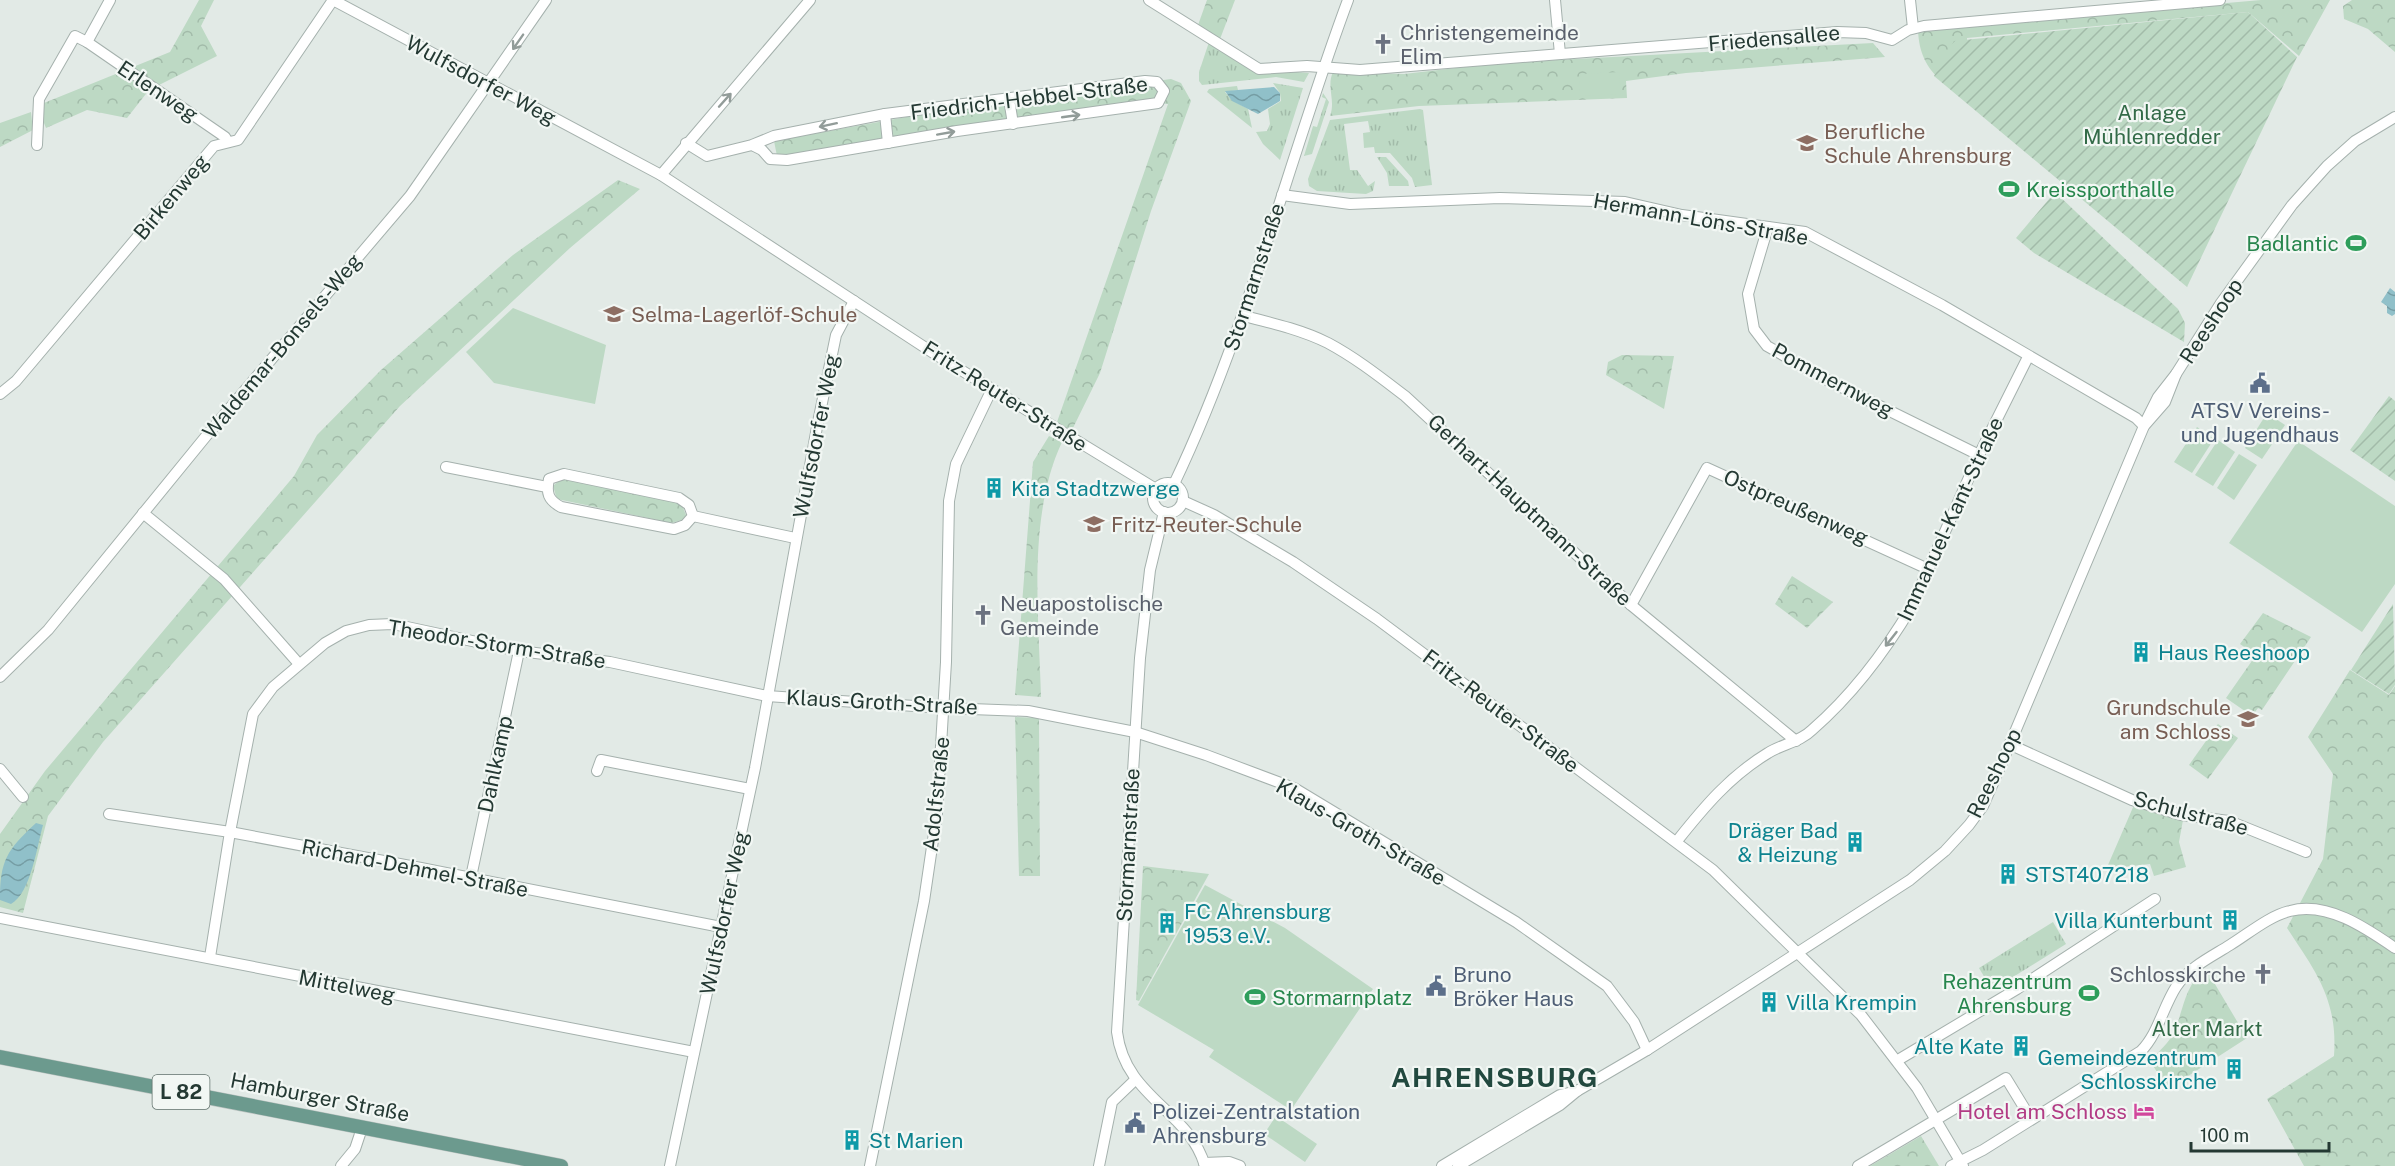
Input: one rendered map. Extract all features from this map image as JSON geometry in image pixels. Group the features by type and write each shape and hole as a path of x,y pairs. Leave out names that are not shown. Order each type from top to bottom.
{"main road":[{"name":"Hamburger Straße","path":"0,1057 561,1166"}],"street":[{"path":"37,145 37,108 43,90 75,36 87,42 111,0"},
{"name":"Waldemar-Bonsels-Weg","path":"0,677 48,630 143,513 410,196 546,0"},
{"path":"661,175 810,0"},
{"name":"Friedensallee","path":"1149,0 1251,66 1269,70 1323,66 1360,70 1849,31 1892,40 1913,28 2220,0"},
{"name":"Stormarnstraße","path":"1174,484 1208,409 1244,316 1323,66 1348,0"},
{"path":"1555,0 1560,54"},
{"path":"1910,0 1913,28"},
{"name":"Wulfsdorfer Weg","path":"336,1 661,175 855,301 836,335 795,538 750,789 670,1166"},
{"name":"Birkenweg","path":"0,394 16,381 214,146 238,140 336,1"},
{"name":"Erlenweg","path":"87,42 225,137 228,142"},
{"name":"Friedrich-Hebbel-Straße","path":"686,143 707,156 752,145 774,136 885,114 1145,81 1156,82 1164,91 1158,103 775,161 752,145"},
{"path":"1009,99 1013,124"},
{"path":"885,114 888,143"},
{"name":"Reeshoop","path":"1577,1091 1647,1050 1910,880 1945,850 1983,806 2144,425 2165,402 2176,374 2221,303 2292,206 2327,166 2355,141 2395,117"},
{"name":"Hermann-Löns-Straße","path":"1282,195 1350,204 1500,198 1625,202 1682,215 1805,232 1861,260 2136,418 2144,425"},
{"name":"Pommernweg","path":"1768,227 1748,294 1754,328 1767,346 1827,380 1979,455"},
{"name":"Fritz-Reuter-Straße","path":"855,301 1156,489"},
{"name":"Gerhart-Hauptmann-Straße","path":"1244,316 1308,334 1328,343 1371,370 1448,433 1631,605 1796,741"},
{"name":"Immanuel-Kant-Straße","path":"1677,841 1734,776 1768,753 1812,731 1889,641 1912,606 1979,455 2028,357"},
{"name":"Adolfstraße","path":"870,1166 924,901 940,783 949,501 956,464 992,388"},
{"path":"446,467 547,488"},
{"name":"Ostpreußenweg","path":"1631,605 1707,468 1928,569"},
{"path":"564,474 680,498 688,505 693,516 685,525 674,529 561,507 552,502 548,496 549,479 564,474"},
{"path":"1163,484 1174,484 1182,491 1183,501 1176,510 1164,512 1155,504 1156,489 1163,484"},
{"name":"Fritz-Reuter-Straße","path":"1183,501 1214,515 1377,619 1713,870 1854,1008 1898,1060 1936,1119 1958,1164"},
{"name":"Stormarnstraße","path":"1164,512 1152,559 1145,609 1117,1028 1119,1047 1135,1080 1181,1127 1204,1165"},
{"path":"143,513 224,579 298,664"},
{"path":"693,516 795,538"},
{"name":"Theodor-Storm-Straße","path":"210,957 230,832 253,714 273,687 298,664 325,643 346,631 369,625 393,624 519,651 610,662 767,696"},
{"name":"Dahlkamp","path":"471,877 519,651"},
{"name":"Klaus-Groth-Straße","path":"767,696 944,708 1028,711 1135,732 1206,755 1294,788 1516,922 1607,986 1622,1004 1647,1050"},
{"name":"Schulstraße","path":"2009,744 2132,800 2181,815 2229,821 2306,852"},
{"path":"597,771 601,760 750,789"},
{"path":"0,769 23,796"},
{"name":"Richard-Dehmel-Straße","path":"109,814 230,832 721,927"},
{"path":"1898,1060 2026,984 2155,899"},
{"path":"1958,1164 2146,1046 2176,987 2189,972 2280,914 2291,910 2314,909 2350,921 2395,948"},
{"name":"Mittelweg","path":"0,918 694,1052"},
{"path":"1858,1166 2006,1078 2031,1119"},
{"path":"1099,1166 1112,1102 1135,1080"},
{"path":"1442,1166 1560,1095 1577,1091"},
{"path":"1458,1166 1560,1105 1577,1091"},
{"path":"341,1166 355,1149 362,1128"},
{"path":"1204,1165 1229,1161 1240,1166"}],"green space":[{"path":"199,0 214,0 201,26 217,56 149,90 127,118 87,110 46,128 42,118 44,103 170,52"},
{"path":"1207,0 1235,0 1220,39 1198,25"},
{"path":"2261,0 2330,0 2299,56 2248,12 1967,38 1967,52 1942,82 1924,59 1918,30"},
{"path":"2352,0 2395,0 2395,52 2368,29 2344,19 2343,6"},
{"name":"Anlage Mühlenredder","path":"2248,12 2297,57 2187,287 1934,76 1954,41"},
{"path":"1209,42 1251,68 1309,73 1304,82 1276,77 1202,85 1199,81 1199,72"},
{"path":"1873,43 1885,57 1686,73 1626,81 1627,98 1419,106 1330,116 1332,104 1330,83 1333,72 1404,74 1499,63"},
{"path":"1619,72 1621,94 1580,96 1579,74"},
{"path":"1171,79 1181,83 1191,101 1151,211 1100,373 1071,432 1056,425 1168,104 1146,102 777,156 774,141 950,109"},
{"path":"1273,83 1303,88 1280,160 1263,144 1256,132 1267,131 1270,124 1268,109 1281,101 1280,93"},
{"path":"1237,86 1238,90 1225,92 1232,100 1248,109 1252,128 1207,92 1209,89"},
{"path":"1323,93 1329,102 1312,154 1304,156 1313,126 1317,127 1326,99 1322,97"},
{"path":"1423,110 1432,185 1415,187 1412,178 1390,153 1375,153 1374,147 1364,148 1363,133 1370,132 1368,121 1344,124 1350,170 1357,170 1368,186 1375,181 1373,191 1366,194 1317,191 1309,186 1308,179 1330,120"},
{"path":"31,112 33,130 0,147 0,123"},
{"path":"1377,157 1386,157 1408,181 1409,186 1389,186 1387,173"},
{"path":"618,180 640,189 570,248 400,406 103,742 48,816 23,913 0,907 0,834 45,771 294,476 317,435 381,370 513,255"},
{"path":"2055,192 2178,309 2185,323 2184,342 2034,253 2016,238"},
{"path":"513,308 606,345 595,404 494,383 466,352"},
{"path":"1622,355 1674,356 1664,409 1606,375 1608,362"},
{"path":"2389,396 2395,401 2395,481 2350,450"},
{"path":"2267,413 2285,425 2262,459 2245,448"},
{"path":"2197,427 2214,439 2192,473 2174,462"},
{"path":"1049,436 1062,442 1051,471 1039,534 1038,601 1041,697 1015,695 1033,462"},
{"path":"2218,440 2235,452 2213,486 2195,475"},
{"path":"2298,441 2395,506 2395,584 2362,632 2229,543"},
{"path":"2239,454 2257,465 2234,500 2217,488"},
{"path":"562,478 681,503 686,515 684,519 672,523 557,499 553,486"},
{"path":"1792,576 1833,602 1807,628 1775,604"},
{"path":"2393,604 2395,685 2389,694 2351,670"},
{"path":"2263,613 2311,637 2262,710 2258,708 2252,716 2226,698 2256,655 2240,644"},
{"path":"2350,670 2389,695 2395,686 2395,1166 2304,1166 2267,1099 2334,1056 2334,1036 2329,1002 2316,973 2287,928 2323,859 2333,774 2308,737"},
{"path":"1015,717 1039,718 1040,876 1019,876"},
{"path":"2218,724 2238,738 2208,779 2189,765"},
{"path":"2134,805 2183,820 2179,842 2186,867 2154,876 2150,864 2115,868 2108,865"},
{"path":"1143,866 1209,874 1139,1001 1136,1000"},
{"name":"Stormarnplatz","path":"1205,885 1285,928 1373,989 1291,1110 1209,1057 1214,1050 1138,1005"},
{"path":"2053,922 2066,944 1992,990 1979,968"},
{"name":"Alter Markt","path":"2206,969 2247,1038 2168,1089 2150,1061 2172,1036 2193,982"},
{"path":"1276,1116 1317,1144 1305,1162 1264,1134"},
{"path":"1921,1136 1939,1166 1870,1166"}],"water":[{"path":"1274,87 1280,93 1280,101 1258,114 1232,101 1225,91"},
{"path":"2390,288 2395,292 2395,314 2392,316 2387,313 2387,306 2381,302"},
{"path":"36,823 43,825 24,890 11,904 0,900 0,886 7,857 18,841"}],"place":[{"name":"Christengemeinde Elim","path":"1383,44"},
{"name":"Berufliche Schule Ahrensburg","path":"1807,143"},
{"name":"Kreissporthalle","path":"2009,189"},
{"name":"Badlantic","path":"2356,243"},
{"name":"Selma-Lagerlöf-Schule","path":"614,314"},
{"name":"ATSV Vereins- und Jugendhaus","path":"2260,383"},
{"name":"Kita Stadtzwerge","path":"994,488"},
{"name":"Fritz-Reuter-Schule","path":"1094,524"},
{"name":"Neuapostolische Gemeinde","path":"983,615"},
{"name":"Haus Reeshoop","path":"2141,652"},
{"name":"Grundschule am Schloss","path":"2248,719"},
{"name":"Dräger Bad & Heizung","path":"1855,842"},
{"name":"STST407218","path":"2008,874"},
{"name":"Villa Kunterbunt","path":"2230,920"},
{"name":"FC Ahrensburg 1953 e.V.","path":"1167,923"},
{"name":"Schlosskirche","path":"2263,974"},
{"name":"Bruno Bröker Haus","path":"1436,986"},
{"name":"Rehazentrum Ahrensburg","path":"2089,993"},
{"name":"Stormarnplatz","path":"1255,997"},
{"name":"Villa Krempin","path":"1769,1002"},
{"name":"Alte Kate","path":"2021,1046"},
{"name":"Gemeindezentrum Schlosskirche","path":"2234,1069"},
{"name":"Hotel am Schloss","path":"2144,1111"},
{"name":"Polizei-Zentralstation Ahrensburg","path":"1135,1123"},
{"name":"St Marien","path":"852,1140"}],"district":[{"name":"AHRENSBURG","path":"1495,1077"}]}
